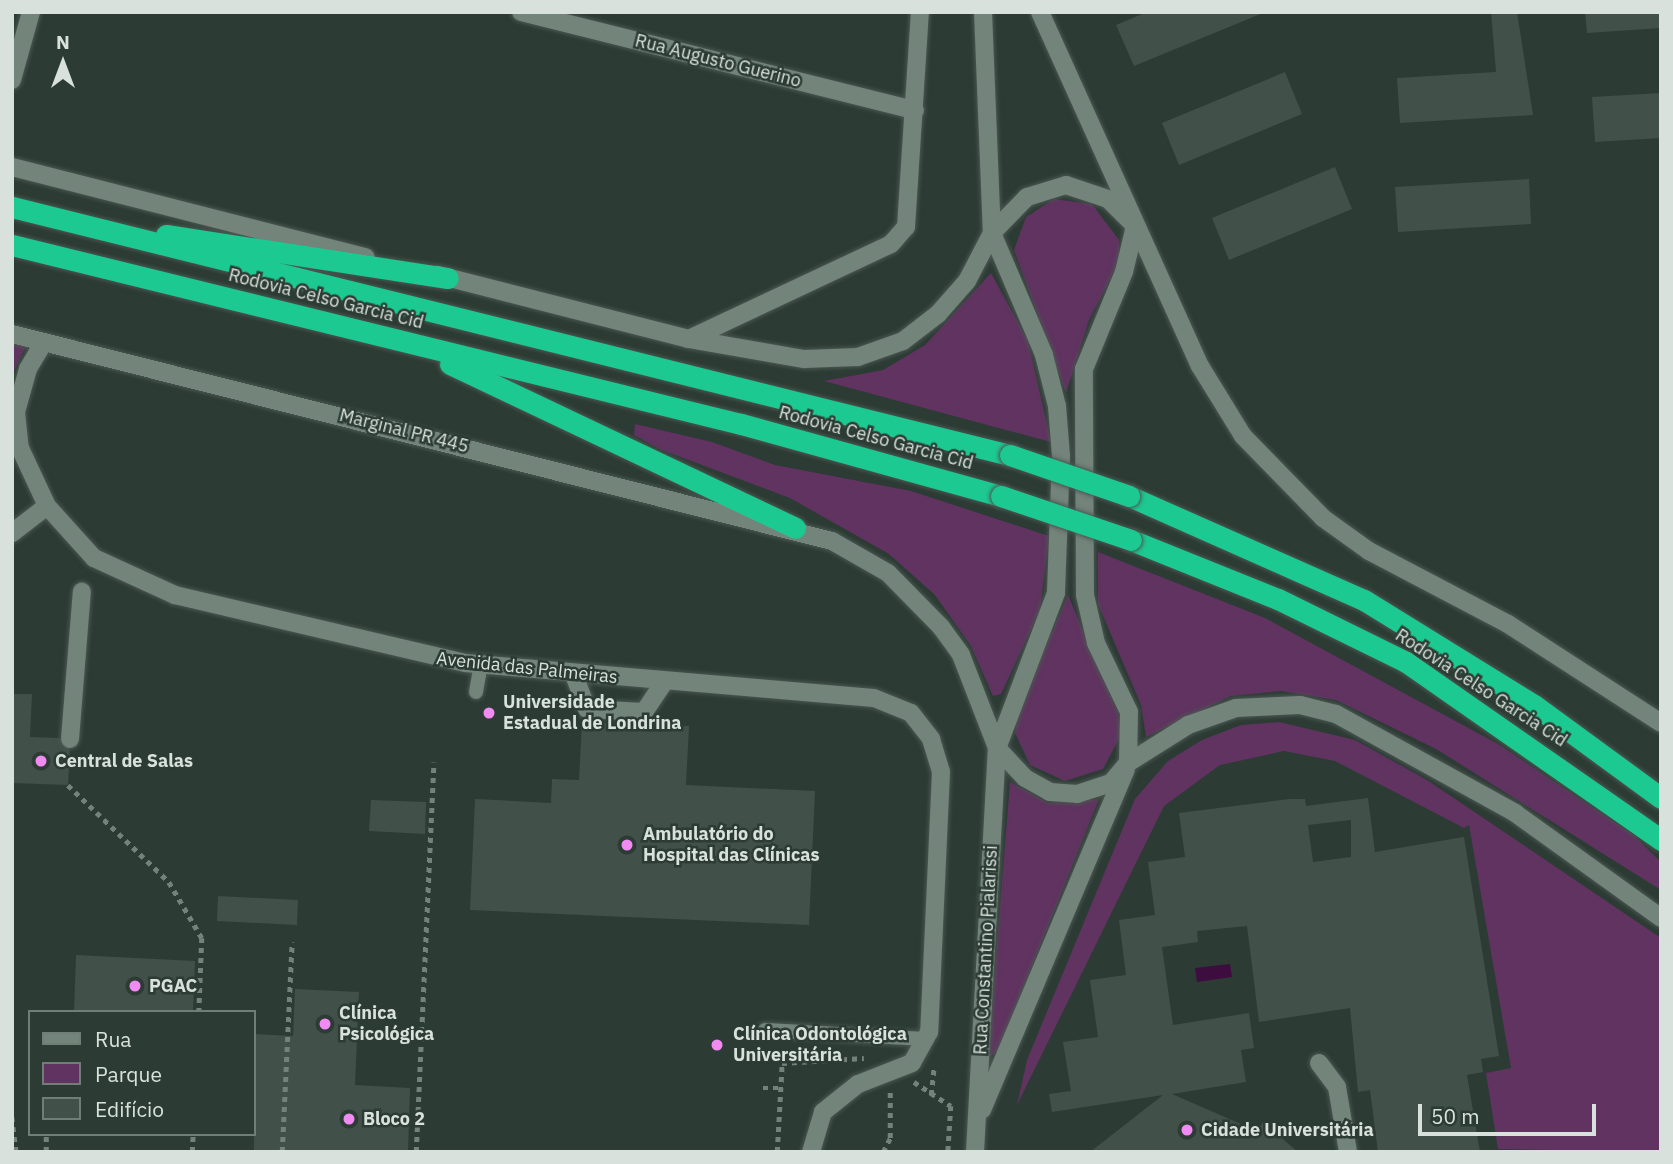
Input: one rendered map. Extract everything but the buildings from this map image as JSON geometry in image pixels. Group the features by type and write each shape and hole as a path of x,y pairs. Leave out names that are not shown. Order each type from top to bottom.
{"highway":[{"name":"Rodovia Celso Garcia Cid","path":"12,208 1010,455 1129,496 1364,600 1534,705 1661,799"},
{"path":"40,215 448,278"},
{"name":"Rodovia Celso Garcia Cid","path":"12,245 741,424 1001,496 1131,540 1278,599 1406,662 1661,840"},
{"path":"397,341 795,528"}],"street":[{"path":"12,80 31,12"},
{"name":"Rua Augusto Guerino","path":"521,12 915,110"},
{"path":"688,340 883,248 906,228 920,12"},
{"path":"982,12 992,233 1044,355 1057,406 1062,529 1056,593 997,748 1025,778 1062,794 1101,788 1128,763 1188,725 1236,708 1300,705 1336,714 1515,813 1661,918"},
{"path":"1040,12 1135,226 1217,398 1292,490 1369,551 1507,624 1661,723"},
{"path":"12,167 688,340 804,359 879,351 922,329 946,307 992,233 1027,197 1056,186 1099,194 1135,226"},
{"path":"977,1120 1128,763 1129,712 1096,643 1085,595 1082,386 1089,349 1124,272 1135,226"},
{"name":"Marginal PR 445","path":"12,334 795,528 863,556 916,597 961,655 997,748"},
{"path":"16,449 20,389 44,342"},
{"name":"Avenida das Palmeiras","path":"16,449 47,506 94,558 175,595 385,649 481,665 574,675 874,698 911,712 923,726 941,772 927,1039"},
{"path":"12,533 47,506"},
{"path":"70,739 82,591"},
{"path":"574,675 587,709 644,712 664,682"},
{"name":"Rua Constantino Pialarissi","path":"975,1152 997,748"},
{"path":"811,1152 823,1112 839,1096 912,1063 927,1039"},
{"path":"1318,1063 1337,1087 1348,1152"}],"lane":[{"path":"476,692 481,665"},
{"path":"765,1030 927,1039"}],"path":[{"path":"416,1152 434,762"},
{"path":"68,785 169,883 202,938 199,1010"},
{"path":"282,1152 292,942"},
{"path":"777,1152 782,1063 869,1058"},
{"path":"931,1095 934,1062"},
{"path":"901,1079 951,1106 948,1152"},
{"path":"883,1152 895,1085"},
{"path":"763,1088 781,1088"},
{"path":"12,1117 14,1152"}],"green space":[{"path":"1054,199 1092,204 1119,240 1119,262 1089,320 1066,393 1014,250 1026,217"},
{"path":"991,273 1028,341 1051,442 824,381 883,370 925,345"},
{"path":"12,342 26,346 12,375"},
{"path":"635,424 712,442 775,465 911,491 1049,536 1040,610 1001,694 993,696 971,646 935,595 889,554 790,498 662,450 634,435"},
{"path":"1098,552 1265,618 1498,744 1632,834 1661,862 1661,890 1436,749 1336,700 1281,691 1231,696 1146,737 1141,705 1098,604"},
{"path":"1068,595 1118,713 1121,735 1103,769 1065,781 1030,765 1015,733 1018,709"},
{"path":"1279,722 1355,740 1427,780 1661,938 1661,1152 1498,1149 1486,1073 1511,1068 1469,825 1464,828 1335,761 1284,751 1220,765 1164,806 1017,1105 1027,1060 1135,799 1168,761 1202,740 1241,725"},
{"path":"1010,782 1048,803 1099,799 998,1051 988,1058"}],"shaded area":[{"path":"1230,964 1232,977 1197,982 1195,968"}],"place":[{"name":"Universidade Estadual de Londrina","path":"489,713"},
{"name":"Central de Salas","path":"41,761"},
{"name":"Ambulatório do Hospital das Clínicas","path":"627,845"},
{"name":"PGAC","path":"135,986"},
{"name":"Clínica Psicológica","path":"325,1024"},
{"name":"Clínica Odontológica Universitária","path":"717,1045"},
{"name":"Bloco 2","path":"349,1119"},
{"name":"Cidade Universitária","path":"1187,1130"}]}
